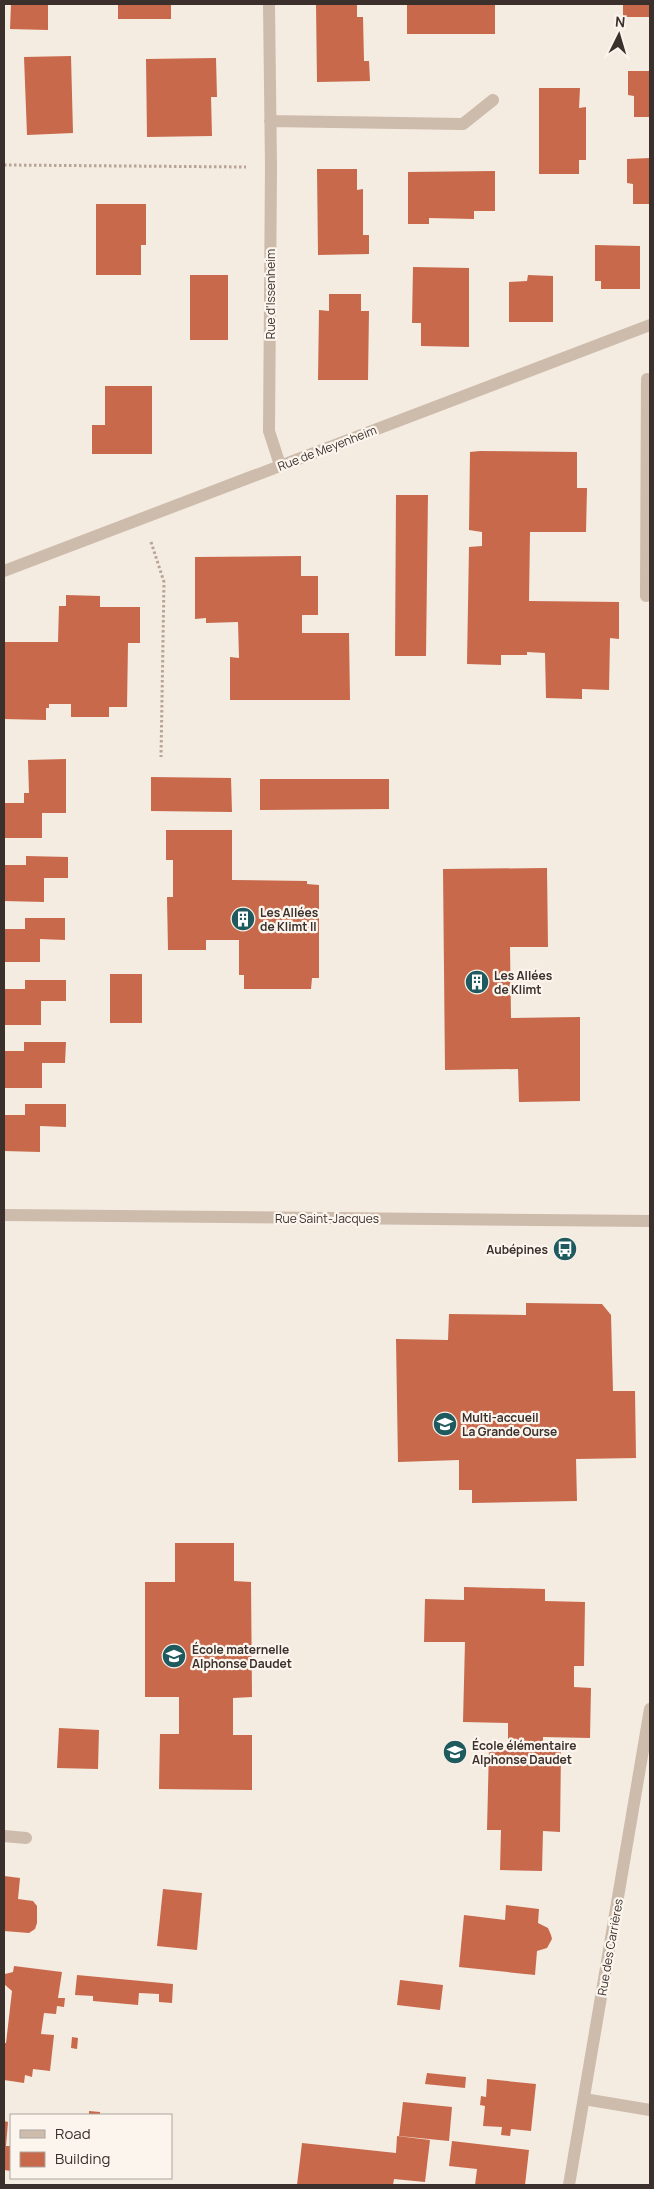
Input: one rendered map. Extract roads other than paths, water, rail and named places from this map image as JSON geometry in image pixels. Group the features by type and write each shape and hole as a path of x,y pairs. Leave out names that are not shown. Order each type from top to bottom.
{"street":[{"name":"Rue d'Issenheim","path":"269,4 271,167 269,431 280,465"},
{"path":"270,121 463,124 493,100"},
{"name":"Rue de Meyenheim","path":"4,570 650,325"},
{"path":"646,596 647,379"},
{"name":"Rue Saint-Jacques","path":"4,1215 650,1221"},
{"name":"Rue des Carrières","path":"568,2185 650,1709"},
{"path":"4,1836 26,1838"},
{"path":"584,2099 650,2110"}],"place":[{"name":"Les Allées de Klimt II","path":"243,919"},
{"name":"Les Allées de Klimt","path":"477,982"},
{"name":"Aubépines","path":"565,1249"},
{"name":"Multi-accueil La Grande Ourse","path":"445,1424"},
{"name":"École maternelle Alphonse Daudet","path":"174,1656"},
{"name":"École élémentaire Alphonse Daudet","path":"455,1752"}]}
